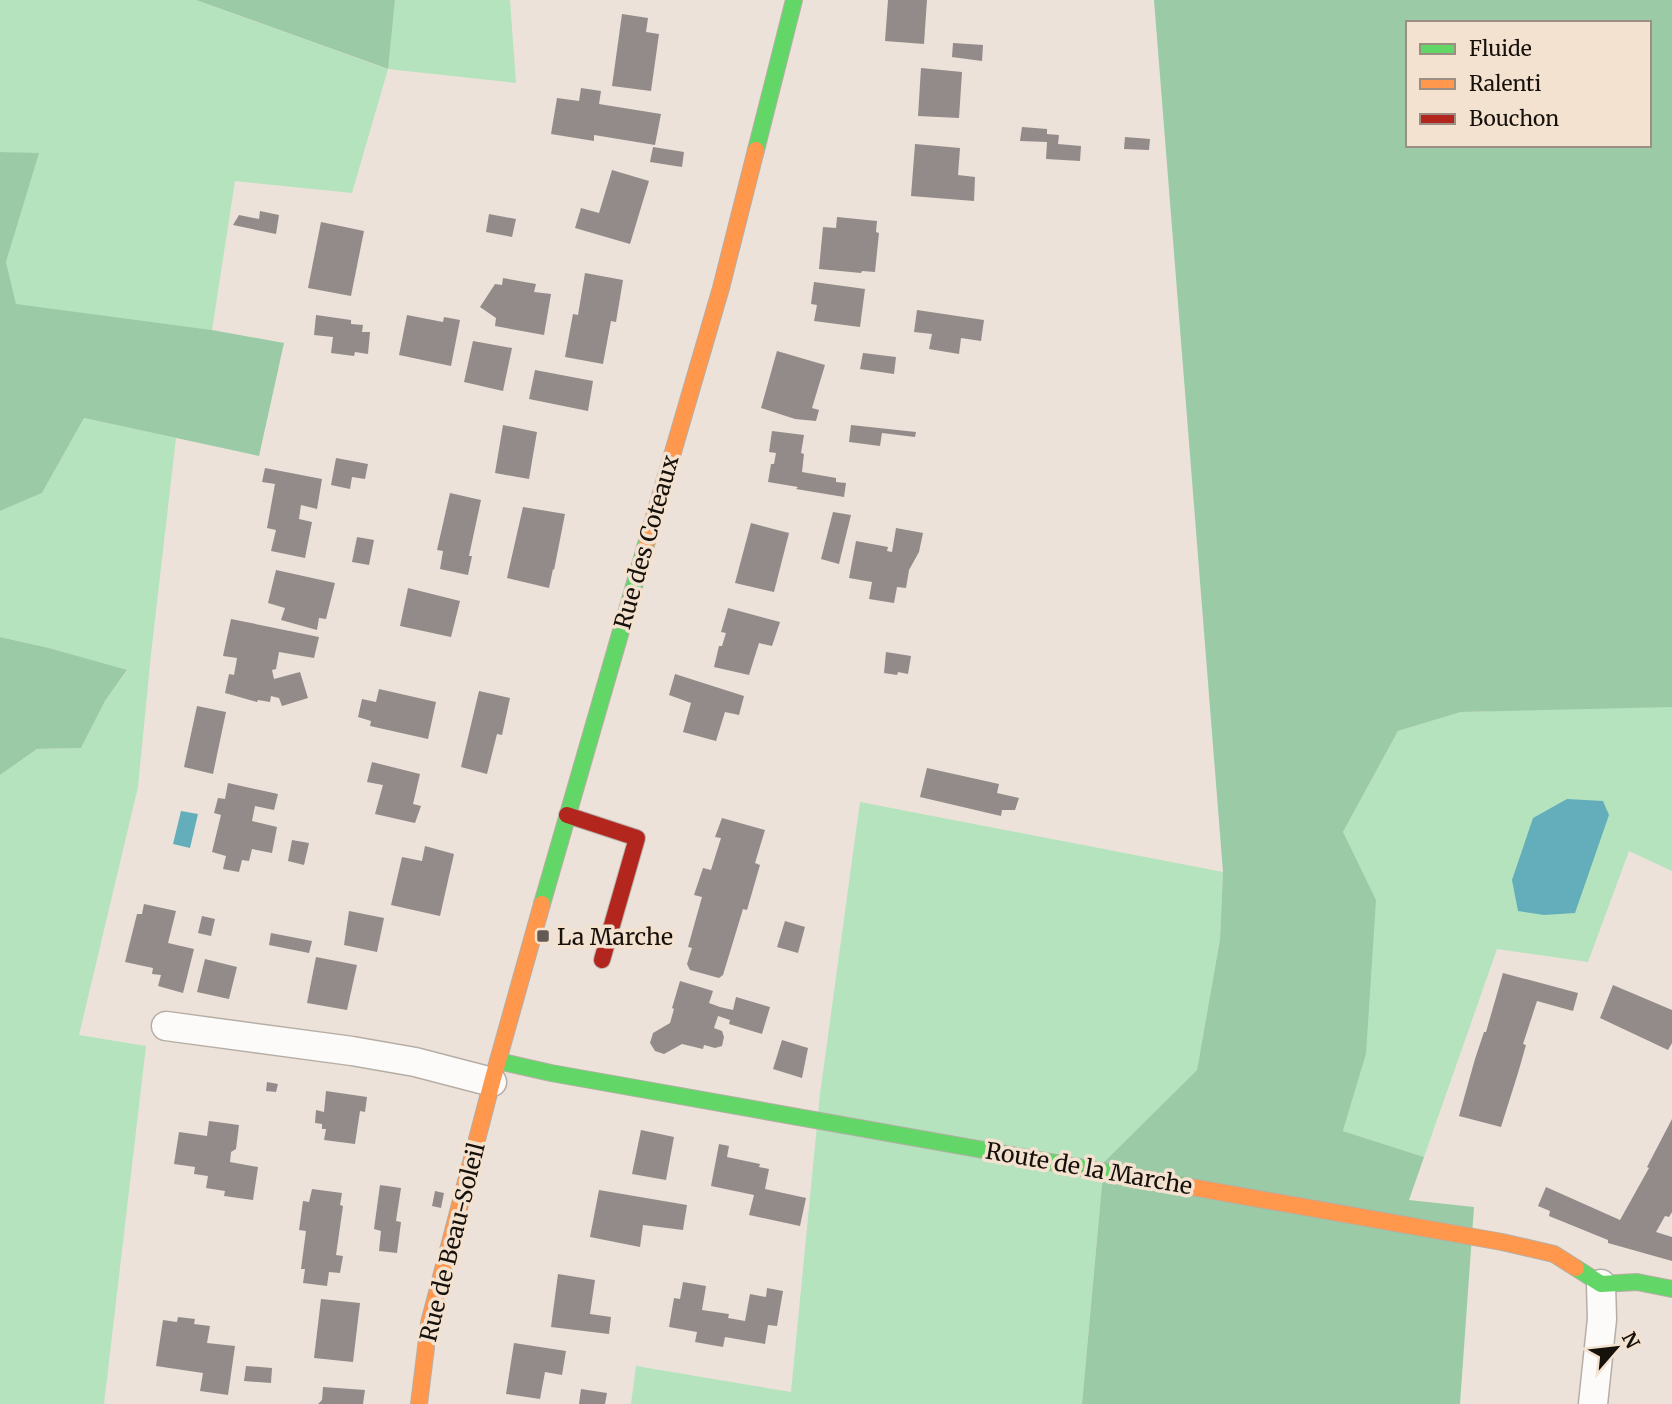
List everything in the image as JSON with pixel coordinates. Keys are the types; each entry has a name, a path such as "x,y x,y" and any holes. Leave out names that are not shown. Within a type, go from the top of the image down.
{"street":[{"name":"Rue des Coteaux","path":"495,1072 721,288 794,0"},
{"path":"567,815 637,838 603,960"},
{"path":"166,1026 495,1072"},
{"name":"Route de la Marche","path":"495,1072 578,1077 1503,1242 1554,1254 1601,1284"},
{"name":"Rue de Beau-Soleil","path":"419,1404 429,1323 495,1072"},
{"path":"1593,1404 1602,1319 1601,1284 1637,1282 1672,1289"}],"green space":[{"path":"0,0 196,0 387,69 395,0 510,0 516,83 388,69 352,193 235,181 212,330 16,305 6,262 38,154 0,152"},
{"path":"196,0 395,0 388,69"},
{"path":"1154,0 1672,0 1672,707 1461,712 1398,731 1343,832 1376,900 1366,1054 1343,1131 1424,1157 1409,1200 1474,1207 1460,1404 1082,1404 1104,1162 1197,1070 1220,939 1223,872"},
{"path":"0,152 39,153 6,262 16,304 212,330 284,343 259,456 84,418 42,493 0,511"},
{"path":"84,418 176,438 138,787 79,1035 146,1046 104,1404 0,1404 0,775 37,749 81,748 105,701 127,671 0,637 0,511 42,493"},
{"path":"0,637 127,670 105,701 81,748 37,749 0,775"},
{"path":"1672,707 1672,871 1629,851 1588,962 1497,949 1424,1157 1343,1131 1366,1054 1343,832 1398,731 1461,712"},
{"path":"860,802 1223,872 1220,939 1197,1070 1104,1162 1082,1404 631,1404 636,1366 791,1392 820,1094"}],"water":[{"path":"1567,799 1603,801 1609,815 1575,913 1544,915 1518,911 1512,880 1533,818"},
{"path":"181,811 198,814 190,848 173,844"}],"building":[{"path":"888,0 927,0 924,44 885,41"},
{"path":"622,14 648,18 646,32 659,34 651,91 612,86"},
{"path":"953,43 983,45 982,61 952,57"},
{"path":"921,68 962,72 959,118 918,116"},
{"path":"581,88 601,91 599,104 661,114 655,145 594,135 594,141 551,134 557,98 579,101"},
{"path":"1022,127 1047,129 1047,134 1059,135 1058,144 1081,146 1080,161 1046,159 1047,142 1020,141"},
{"path":"1125,137 1150,139 1149,150 1124,149"},
{"path":"915,144 960,148 958,175 975,177 974,201 911,196"},
{"path":"653,147 684,152 682,167 650,162"},
{"path":"612,170 649,181 630,244 575,228 581,208 599,213"},
{"path":"260,211 279,215 276,234 233,225 239,215 259,219"},
{"path":"489,214 516,219 512,237 486,232"},
{"path":"837,217 877,221 876,232 879,233 875,272 819,269 823,227 836,228"},
{"path":"321,222 364,231 351,296 308,288"},
{"path":"585,273 623,280 616,322 611,321 603,364 565,357 573,314 578,315"},
{"path":"503,278 536,284 534,292 551,294 544,335 495,326 496,318 480,307 495,284 502,285"},
{"path":"814,282 865,289 860,327 814,321 817,305 811,304"},
{"path":"917,310 984,320 981,341 961,338 959,354 929,349 932,334 914,332"},
{"path":"316,315 351,320 351,324 363,325 362,332 370,332 368,354 355,352 354,356 331,353 333,337 314,335"},
{"path":"407,315 443,322 444,317 460,320 451,366 399,355"},
{"path":"473,341 512,348 503,391 464,382"},
{"path":"777,351 825,365 812,408 819,410 816,421 795,419 761,408"},
{"path":"863,353 896,357 894,374 860,369"},
{"path":"535,370 593,381 588,411 529,399"},
{"path":"503,425 537,432 529,479 495,473"},
{"path":"851,425 916,432 915,437 882,433 880,446 849,442"},
{"path":"772,431 804,435 802,472 836,478 836,482 846,483 844,497 768,482 776,453 769,452"},
{"path":"336,458 368,464 365,479 352,477 350,489 331,485"},
{"path":"265,468 322,479 317,509 301,505 299,519 312,522 305,558 271,551 276,530 267,528 275,484 262,482"},
{"path":"450,493 481,500 469,556 472,556 468,575 440,569 443,551 437,550"},
{"path":"523,507 565,514 549,588 507,578"},
{"path":"833,512 851,515 839,564 821,559"},
{"path":"751,523 789,533 774,592 735,583"},
{"path":"896,528 923,533 919,552 909,570 906,588 897,587 894,603 869,599 872,582 849,578 856,541 888,547 887,551 892,552"},
{"path":"357,537 374,540 369,565 352,562"},
{"path":"276,570 335,583 326,619 319,618 317,630 281,620 285,608 268,603"},
{"path":"408,588 460,601 451,637 400,626"},
{"path":"728,608 780,622 772,646 759,643 749,675 714,667 719,646 722,646 726,633 721,632"},
{"path":"231,619 319,637 314,658 279,652 276,669 272,670 274,679 300,672 308,698 282,706 279,698 271,696 270,702 257,702 225,693 229,674 234,675 237,658 223,656"},
{"path":"886,652 911,656 908,674 884,673"},
{"path":"675,674 744,696 739,715 725,712 716,741 683,732 691,703 669,695"},
{"path":"379,689 436,702 428,739 370,726 371,721 358,717 362,699 376,702"},
{"path":"479,691 510,698 502,735 497,734 487,774 461,767"},
{"path":"197,706 226,712 213,774 184,767"},
{"path":"372,762 420,774 413,804 421,806 415,823 375,814 383,785 367,782"},
{"path":"927,768 999,784 997,793 1019,798 1015,810 1002,810 1001,816 920,797"},
{"path":"228,783 278,794 274,810 255,806 252,821 277,827 272,853 252,849 249,861 242,860 239,872 223,869 226,856 212,852 221,815 214,813 218,798 225,799"},
{"path":"722,818 765,830 755,863 760,865 747,910 743,909 723,975 719,978 690,970 687,964 692,948 688,947 702,897 694,895 703,868 711,870 721,838 715,837"},
{"path":"292,840 309,843 304,865 288,861"},
{"path":"425,846 454,854 440,916 391,905 402,857 422,861"},
{"path":"144,904 176,911 168,943 194,949 183,993 158,986 161,975 152,974 153,968 125,962 137,914 142,914"},
{"path":"349,911 384,918 377,952 344,945"},
{"path":"202,916 215,919 211,936 198,933"},
{"path":"785,921 805,927 798,953 777,947"},
{"path":"271,933 312,941 309,953 269,945"},
{"path":"316,957 357,965 347,1010 307,1003"},
{"path":"205,959 237,967 229,999 197,992"},
{"path":"1503,973 1578,993 1573,1011 1537,1001 1501,1127 1459,1116"},
{"path":"680,981 713,991 709,1003 720,1007 733,1010 736,997 770,1007 762,1034 729,1024 730,1020 718,1016 714,1028 722,1031 722,1046 715,1048 704,1045 703,1049 682,1044 664,1054 655,1051 650,1043 653,1033 670,1023"},
{"path":"1613,985 1672,1010 1672,1043 1668,1050 1600,1018"},
{"path":"782,1040 808,1048 802,1078 773,1069"},
{"path":"267,1082 278,1084 276,1092 266,1091"},
{"path":"326,1091 367,1097 365,1112 360,1111 355,1144 324,1140 326,1129 322,1129 322,1124 315,1123 316,1110 324,1112"},
{"path":"1672,1119 1672,1212 1669,1217 1665,1216 1656,1232 1672,1237 1672,1261 1608,1243 1608,1240 1549,1216 1550,1211 1538,1206 1546,1187 1620,1220"},
{"path":"209,1121 239,1125 236,1149 231,1152 230,1162 258,1167 253,1200 224,1196 225,1191 206,1188 208,1176 194,1174 195,1167 174,1164 179,1132 207,1136"},
{"path":"641,1130 674,1137 666,1180 632,1174"},
{"path":"719,1144 729,1146 727,1157 760,1164 759,1167 769,1169 765,1189 806,1198 800,1226 749,1215 754,1195 711,1186"},
{"path":"380,1185 401,1188 396,1221 401,1222 397,1253 379,1251 381,1231 374,1229"},
{"path":"312,1189 342,1193 340,1205 343,1206 336,1255 343,1256 340,1273 329,1272 327,1286 303,1283 305,1269 301,1269 306,1231 299,1230 303,1201 309,1202"},
{"path":"599,1190 687,1205 683,1230 643,1225 640,1247 590,1237"},
{"path":"435,1191 444,1193 441,1208 432,1206"},
{"path":"558,1274 595,1280 590,1314 611,1317 609,1334 551,1327"},
{"path":"683,1282 706,1286 702,1310 729,1314 728,1318 745,1321 750,1294 766,1297 767,1288 783,1291 777,1326 768,1325 765,1344 725,1337 723,1347 695,1342 697,1332 669,1327 674,1298 680,1299"},
{"path":"321,1299 360,1303 353,1362 314,1358"},
{"path":"178,1317 195,1319 194,1324 210,1326 207,1343 235,1346 228,1395 200,1391 203,1373 156,1366 163,1320 177,1322"},
{"path":"514,1343 566,1351 562,1375 545,1372 540,1399 506,1394"},
{"path":"246,1366 272,1368 271,1383 244,1381"},
{"path":"323,1387 365,1390 363,1404 318,1404 322,1400"},
{"path":"581,1389 607,1393 605,1404 579,1404"}],"traffic: fast":[{"path":"756,150 794,0"},
{"path":"542,904 647,541"},
{"path":"498,1061 551,1073 1191,1187"},
{"path":"1576,1268 1601,1284 1637,1282 1672,1289"}],"traffic: slow":[{"path":"647,541 721,288 756,150"},
{"path":"419,1404 429,1323 542,904"},
{"path":"1191,1187 1502,1242 1554,1254 1576,1268"}],"traffic: jam":[{"path":"567,815 637,838 602,960"}],"place":[{"name":"La Marche","path":"543,936"}]}
